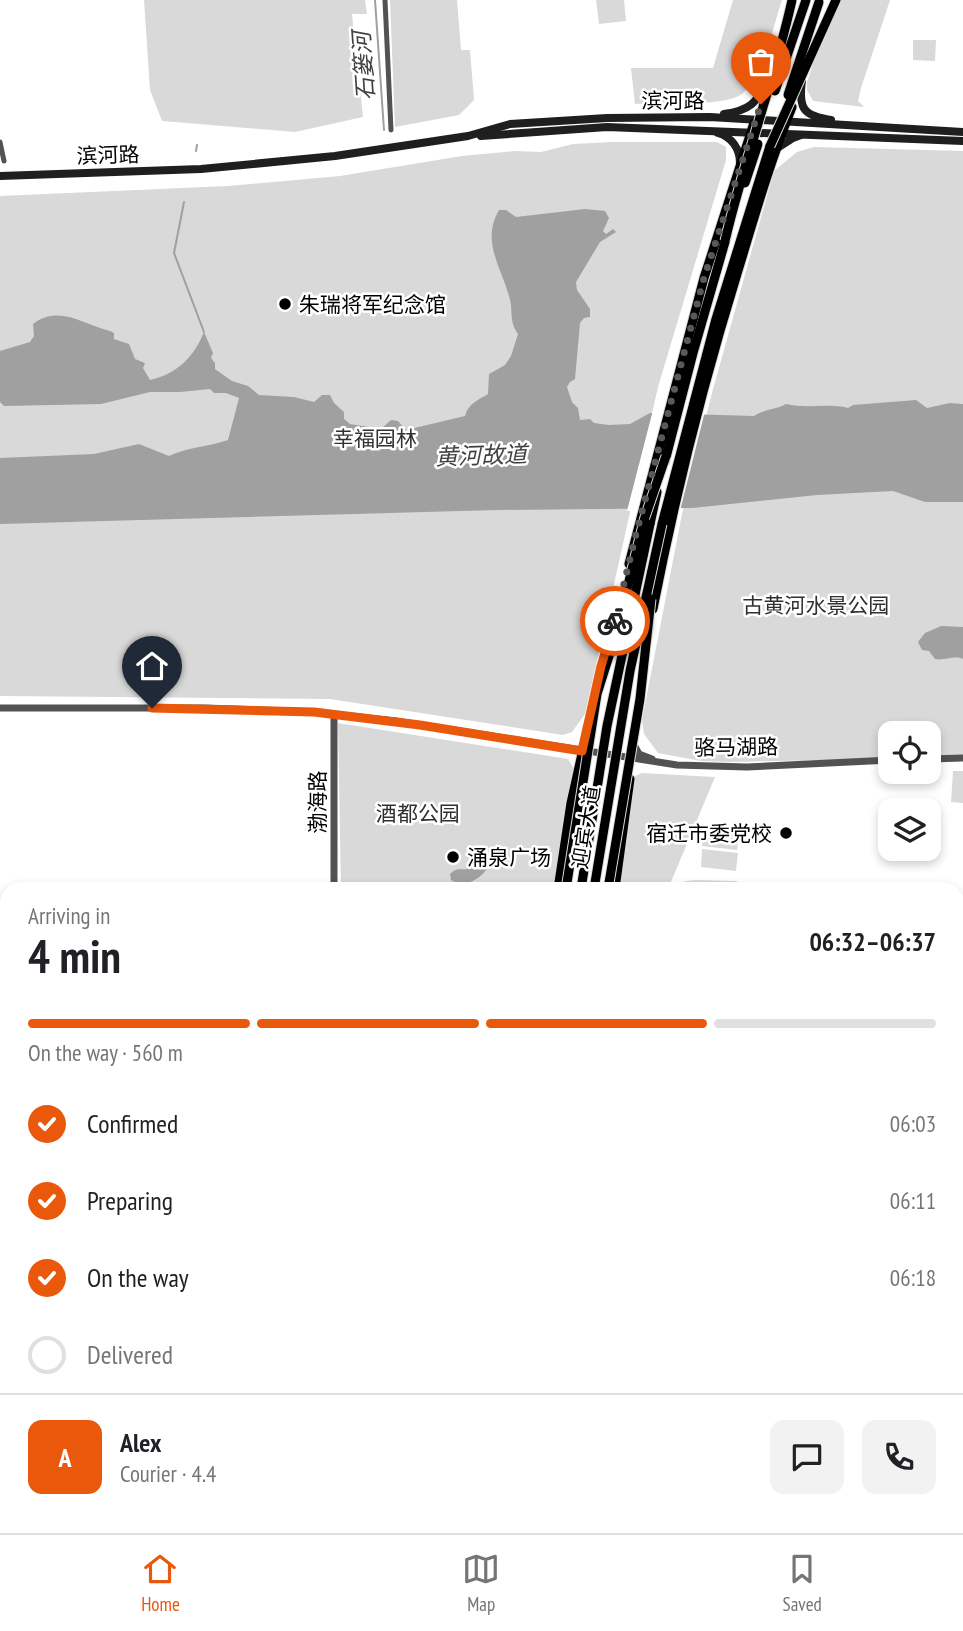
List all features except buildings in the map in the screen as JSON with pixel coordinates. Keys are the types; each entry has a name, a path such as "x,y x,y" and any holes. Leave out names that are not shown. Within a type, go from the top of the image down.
{"main road":[{"path":"559,882 571,803 601,666 616,620 704,278 769,81 790,0"},
{"path":"725,241 743,171 772,84 790,0"},
{"name":"迎宾大道","path":"582,882 607,726 666,456 725,241 806,0"},
{"name":"迎宾大道","path":"595,882 630,671 716,319 820,0"},
{"path":"773,148 838,0"},
{"path":"609,882 640,699 646,634 666,525 773,148 838,0"},
{"path":"710,117 747,109 769,81"},
{"path":"802,81 800,101 813,117 932,131"},
{"name":"滨河路","path":"468,136 510,124 607,118 710,117 963,132"},
{"path":"604,127 656,132 719,133 736,146 740,156 739,166"},
{"name":"滨河路","path":"0,176 201,169 335,156 468,136 604,127 963,141"},
{"path":"773,148 807,133"},
{"path":"567,882 597,694 615,637 645,517 666,456"},
{"path":"616,882 629,787 631,736 666,525"}],"street":[{"path":"385,0 390,130"},
{"path":"0,142 4,161"},
{"name":"骆马湖路","path":"0,708 205,708 334,714 677,765 747,767 878,761"},
{"name":"渤海路","path":"334,714 334,882"},
{"path":"631,736 639,754 649,759 680,764 747,767"},
{"path":"941,759 963,758"}],"green space":[{"path":"144,0 365,0 367,14 352,14 363,117 295,132 162,121 150,90"},
{"path":"390,0 457,0 461,50 470,50 474,100 459,115 395,127"},
{"path":"596,0 624,0 626,21 599,24"},
{"path":"733,0 782,0 762,63 742,94 707,103 635,104 631,68 713,68"},
{"path":"835,0 890,0 861,88 858,101 864,107 813,101 807,90 807,82"},
{"path":"913,40 936,40 935,61 913,60"},
{"name":"幸福园林","path":"717,142 726,147 726,160 658,387 585,714 572,732 563,735 330,699 0,696 0,196 228,186 340,176 462,156 515,151 541,152 573,144"},
{"name":"古黄河水景公园","path":"814,147 963,151 963,758 941,759 941,721 878,721 878,759 701,761 658,753 644,734 642,720 682,514 713,389 774,171 797,152"},
{"name":"酒都公园","path":"338,723 568,759 583,785 569,882 341,882"},
{"path":"953,771 963,771 963,803 951,802"},
{"path":"642,773 715,777 671,882 610,882 631,778"},
{"path":"704,829 739,833 737,850 702,846"},
{"path":"702,849 738,853 736,871 701,867"},
{"path":"696,880 737,881 684,882"}],"water":[{"name":"黄河故道","path":"585,209 605,211 609,218 603,231 606,234 613,229 616,232 600,242 576,282 577,290 590,309 590,317 584,318 580,323 575,379 567,387 572,402 578,408 580,420 590,419 594,423 609,425 630,424 650,413 754,416 786,404 848,408 853,405 916,400 927,408 950,403 963,404 963,502 925,502 893,491 817,495 692,508 497,510 0,524 0,458 94,454 139,444 169,456 228,440 239,398 226,393 214,393 210,389 150,392 101,404 4,406 0,402 0,351 30,342 34,336 33,324 43,318 72,318 114,333 114,339 129,344 135,359 145,363 143,368 150,380 176,369 190,357 204,332 213,353 211,358 215,369 232,381 248,386 259,395 294,397 314,402 322,395 330,395 344,412 344,419 350,424 381,429 391,420 398,421 406,430 465,416 471,405 488,394 489,374 505,365 511,356 518,334 492,243 494,221 499,210 506,210 516,217"},
{"path":"941,626 963,627 963,659 935,659 929,651 922,650 918,642 925,633"},
{"path":"480,863 486,864 486,870 468,882 451,880 450,874 454,870 474,867"}],"pier":[{"path":"653,410 705,411 680,511 627,511"}],"waterway":[{"name":"石篓河","path":"375,0 384,130"},
{"path":"196,151 197,145"},
{"path":"184,202 174,253 204,332"}],"way so far":[{"path":"615,621 704,278 761,104"}],"place":[{"name":"朱瑞将军纪念馆","path":"285,304"},
{"name":"宿迁市委党校","path":"786,833"},
{"name":"涌泉广场","path":"453,857"}],"route":[{"path":"152,708 314,712 396,721 582,751 601,666 615,621"}]}
